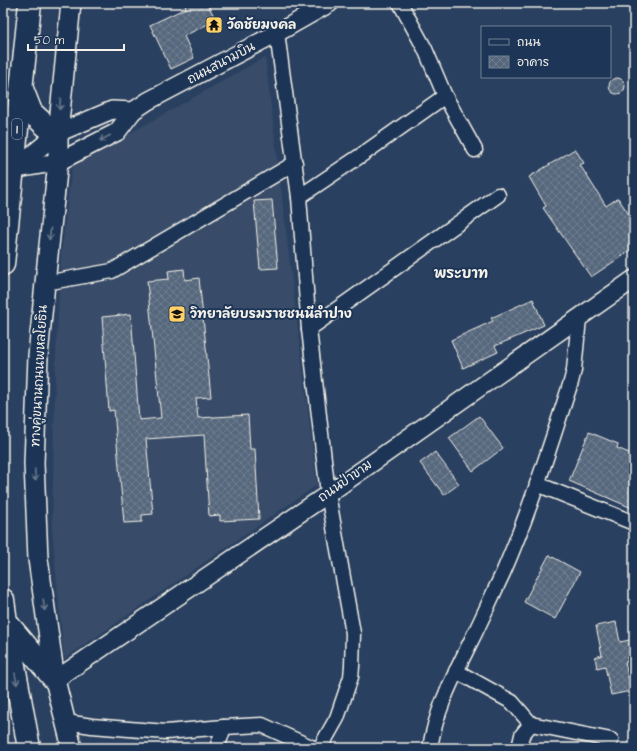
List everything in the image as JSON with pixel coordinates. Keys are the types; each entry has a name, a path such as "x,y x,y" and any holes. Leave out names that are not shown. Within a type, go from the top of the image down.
{"highway":[{"name":"1","path":"3,264 8,173 22,88 30,3"},
{"path":"22,88 31,112 46,126 58,133"},
{"path":"3,600 29,748"},
{"path":"6,622 55,680"}],"main road":[{"name":"ทางคู่ขนานถนนพหลโยธิน","path":"71,3 58,133 58,162 38,356 34,462 38,559 55,680 72,748"}],"street":[{"name":"ถนนสนามบิน","path":"8,173 58,162 117,132 133,112 148,101 278,34 330,3"},
{"path":"400,3 425,49 445,96 475,150"},
{"path":"278,34 299,197 309,329 328,494 353,633 351,677 337,718 320,748"},
{"path":"299,197 445,96"},
{"path":"8,173 58,133 112,110 133,112"},
{"path":"45,283 112,271 295,163"},
{"path":"309,329 498,195"},
{"name":"ถนนป่าขาม","path":"55,680 328,494 579,318 632,284"},
{"path":"430,748 445,693 482,618 517,540 537,484 571,382 574,370 579,318"},
{"path":"537,484 634,523"},
{"path":"456,671 512,702 531,724 611,740"},
{"path":"66,722 92,726 166,732 224,726 262,725 313,748"},
{"path":"519,748 522,735 531,724"},
{"path":"217,748 224,726"}],"shaded area":[{"name":"วิทยาลัยบรมราชชนนีลำปาง","path":"265,57 317,485 64,659 52,531 55,372 61,255 72,166"}],"building":[{"path":"184,3 207,3 216,20 184,36 194,58 171,69 150,25 186,8"},
{"path":"614,78 620,78 625,83 623,92 620,94 614,94 609,89 609,83"},
{"path":"575,149 584,163 580,165 606,206 618,198 634,222 634,248 591,277 543,208 546,206 529,177"},
{"path":"272,200 278,268 260,269 254,201"},
{"path":"184,269 185,280 199,278 211,397 196,398 198,418 248,415 250,449 255,449 259,519 220,521 220,515 209,516 204,435 146,439 153,514 142,515 142,522 124,523 114,410 109,411 102,317 131,314 139,420 161,418 147,281 169,279 168,271"},
{"path":"533,299 544,325 495,346 498,352 463,368 451,340 493,321 491,318"},
{"path":"479,416 503,448 473,471 449,438"},
{"path":"589,432 618,444 617,448 634,455 634,509 569,481"},
{"path":"435,452 459,484 444,495 420,463"},
{"path":"549,555 580,572 555,619 524,602"},
{"path":"616,622 620,642 634,639 634,655 627,657 628,662 625,662 631,691 611,695 605,666 597,668 595,657 602,655 596,626"}],"place":[{"name":"วัดชัยมงคล","path":"214,25"},
{"name":"วิทยาลัยบรมราชชนนีลำปาง","path":"177,314"}],"district":[{"name":"พระบาท","path":"461,274"}]}
